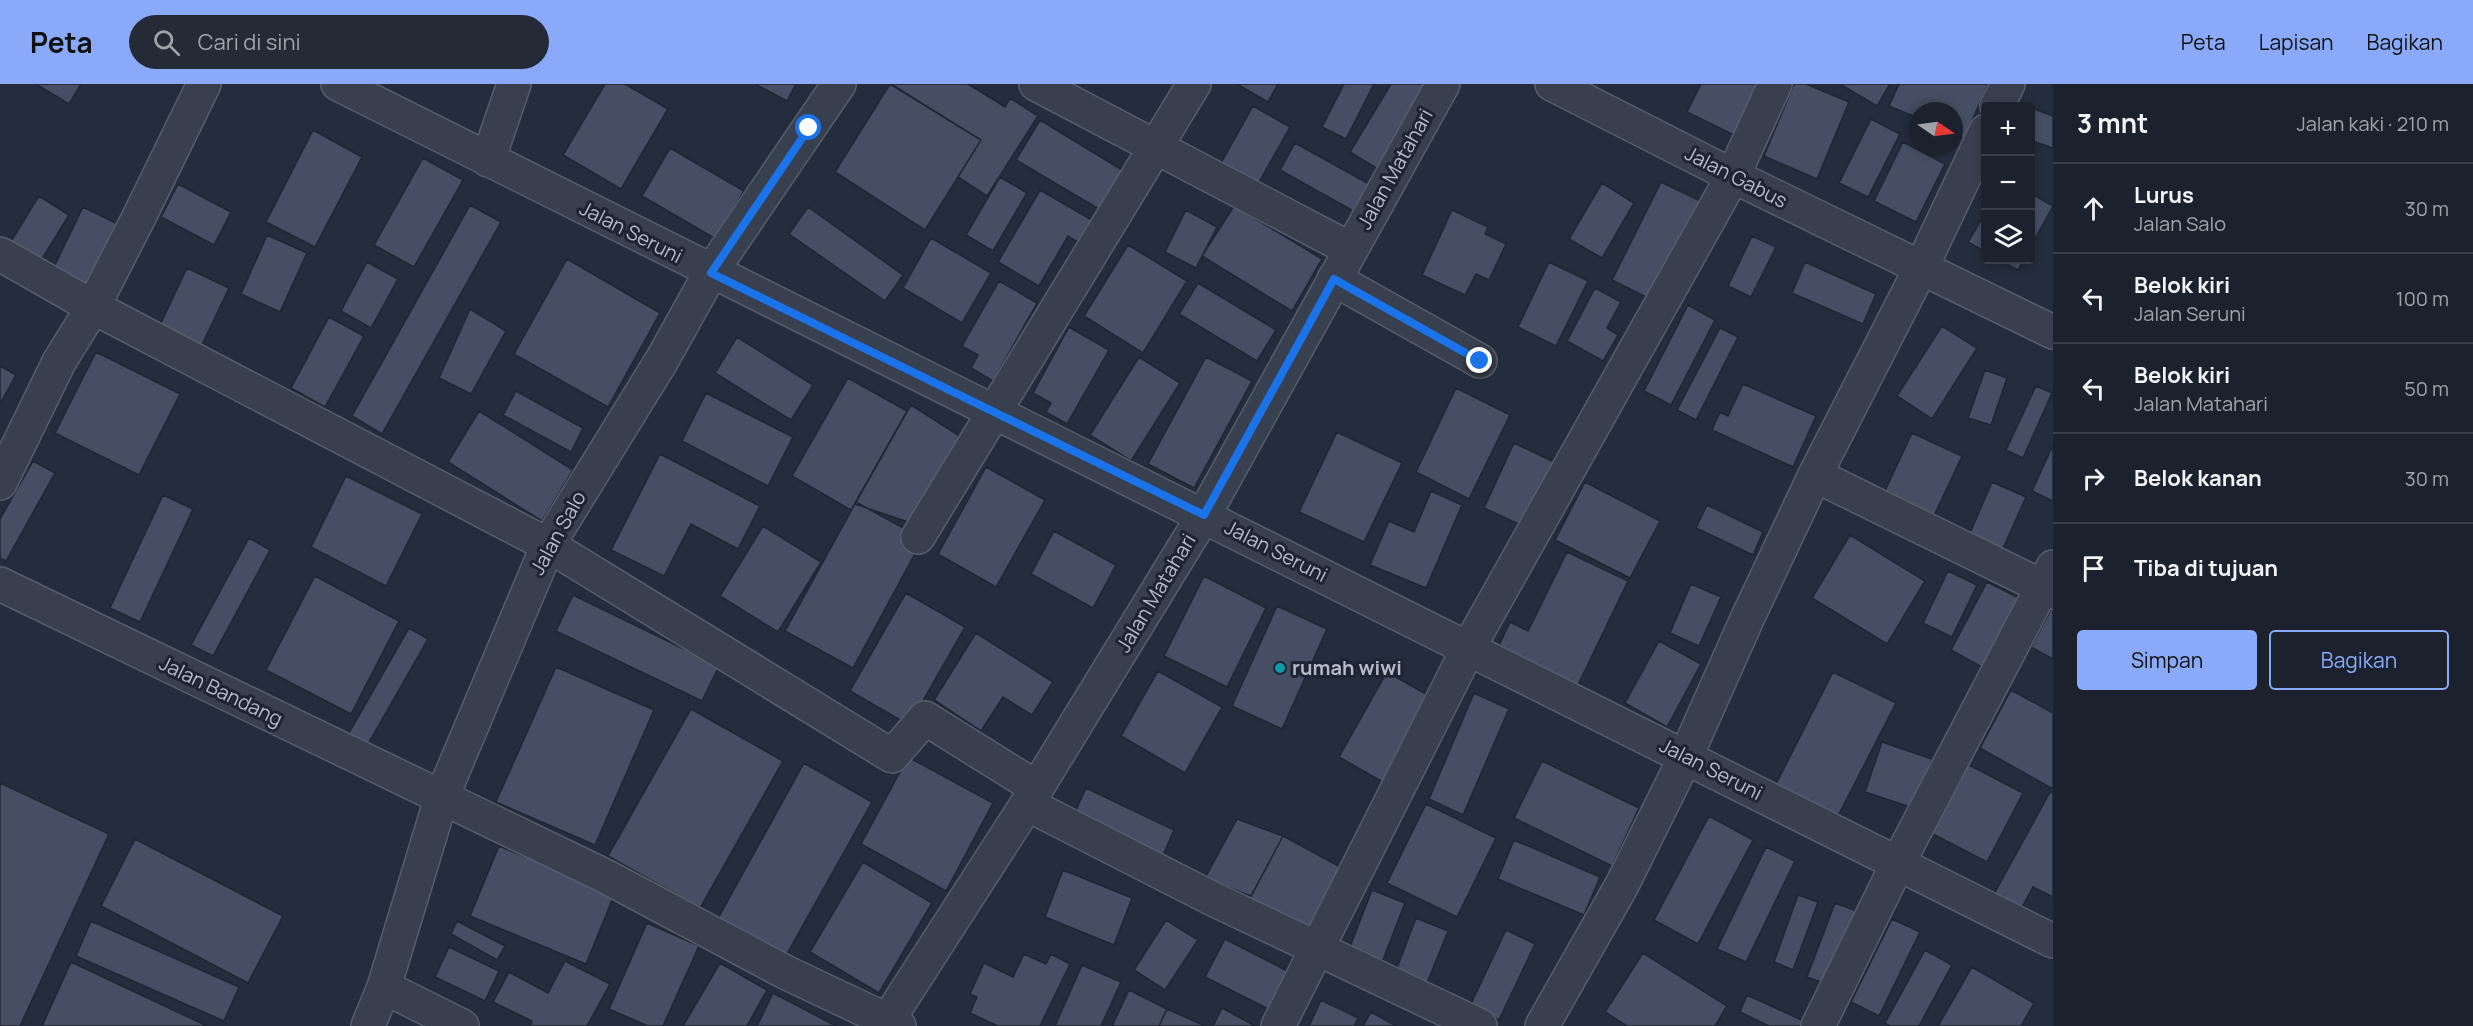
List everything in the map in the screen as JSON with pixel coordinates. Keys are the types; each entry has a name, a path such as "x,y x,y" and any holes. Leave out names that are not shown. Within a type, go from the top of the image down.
{"street":[{"path":"0,483 59,362 93,307 204,84"},
{"name":"Jalan Seruni","path":"338,84 711,273 1204,515 1686,756 1897,865 2053,941"},
{"path":"488,160 514,84"},
{"name":"Jalan Salo","path":"368,1026 384,987 441,799 548,545 662,360 711,273 839,84"},
{"path":"1036,84 1350,249"},
{"path":"918,537 1194,84"},
{"name":"Jalan Matahari","path":"890,1024 1204,515 1443,84"},
{"name":"Jalan Gabus","path":"1552,84 1732,176 2053,332"},
{"path":"1278,1026 1468,647 1732,176 1775,84"},
{"path":"1999,102 2008,84"},
{"path":"1542,1026 1622,885 1686,756 1747,618 1815,475 1921,267 1981,141"},
{"path":"0,254 93,307 548,545 892,756 924,718 1032,796 1318,949 1480,1026"},
{"path":"1334,279 1480,361"},
{"path":"1815,475 2050,582 1897,865 1818,1026"},
{"name":"Jalan Bandang","path":"0,584 441,799 605,876 785,972 890,1024"},
{"path":"384,987 462,1026"}],"building":[{"path":"36,84 81,84 69,104"},
{"path":"605,84 625,84 668,109 621,189 563,155"},
{"path":"755,84 796,84 787,101"},
{"path":"890,84 981,140 925,230 835,172"},
{"path":"891,84 968,84 1005,107 1010,98 1038,116 987,196 958,177 981,140"},
{"path":"1237,84 1278,84 1268,102"},
{"path":"1344,84 1374,84 1346,139 1322,127"},
{"path":"1391,84 1428,84 1378,169 1350,152"},
{"path":"1701,84 1769,84 1742,139 1687,112"},
{"path":"1794,84 1806,84 1849,102 1817,179 1764,156"},
{"path":"1840,84 1890,84 1877,106"},
{"path":"1899,84 1988,84 1964,139 1963,102 1909,102 1909,114 1889,106"},
{"path":"1253,106 1290,127 1253,193 1216,172"},
{"path":"2035,109 2053,116 2053,148 2035,142"},
{"path":"1871,119 1900,134 1868,197 1839,183"},
{"path":"1040,120 1132,176 1109,215 1016,160"},
{"path":"313,130 362,157 315,247 266,222"},
{"path":"1903,142 1909,145 1909,156 1930,156 1945,164 1916,222 1874,201"},
{"path":"1295,143 1371,185 1355,212 1280,170"},
{"path":"670,148 744,191 716,239 642,196"},
{"path":"423,158 463,180 414,267 374,245"},
{"path":"1000,177 1027,193 993,251 966,235"},
{"path":"1661,182 1700,201 1650,299 1612,280"},
{"path":"1602,183 1634,203 1602,258 1569,239"},
{"path":"178,184 231,212 214,245 161,217"},
{"path":"1040,190 1097,223 1084,246 1068,236 1039,286 998,262"},
{"path":"39,196 69,215 40,262 10,243"},
{"path":"2035,196 2053,206 2035,239"},
{"path":"470,205 501,222 382,434 352,416"},
{"path":"1234,206 1322,259 1292,311 1202,256"},
{"path":"83,207 124,227 92,291 52,271"},
{"path":"808,207 903,275 885,301 789,234"},
{"path":"1186,210 1217,227 1196,268 1165,252"},
{"path":"1452,210 1488,227 1485,234 1506,244 1489,280 1476,274 1465,295 1422,275"},
{"path":"1981,220 1981,249 1968,242"},
{"path":"267,235 307,253 280,312 241,294"},
{"path":"1752,236 1776,247 1751,297 1728,286"},
{"path":"931,238 991,273 962,323 903,288"},
{"path":"1128,245 1187,281 1143,353 1084,316"},
{"path":"567,259 660,313 608,407 514,354"},
{"path":"367,262 398,279 371,328 341,311"},
{"path":"1549,262 1588,281 1556,346 1518,327"},
{"path":"1805,262 1876,294 1863,324 1792,293"},
{"path":"2007,264 2022,264 2018,270"},
{"path":"187,268 229,288 200,349 158,329"},
{"path":"999,281 1037,303 993,381 971,368 978,355 962,346"},
{"path":"1198,283 1276,330 1257,361 1179,314"},
{"path":"1595,288 1621,302 1607,328 1618,335 1603,361 1567,341"},
{"path":"1688,305 1715,320 1671,405 1644,391"},
{"path":"470,309 506,331 471,394 439,378"},
{"path":"329,317 364,336 325,407 291,388"},
{"path":"1942,326 1977,348 1932,419 1897,396"},
{"path":"1069,327 1109,350 1067,424 1046,412 1051,403 1033,393"},
{"path":"1720,328 1738,337 1696,420 1677,410"},
{"path":"737,337 813,385 791,420 715,373"},
{"path":"96,352 180,394 139,475 55,433"},
{"path":"1139,357 1180,383 1131,461 1090,435"},
{"path":"1206,357 1252,381 1194,488 1148,464"},
{"path":"0,366 16,375 0,404"},
{"path":"1985,370 2007,378 1991,425 1968,418"},
{"path":"848,378 907,411 851,510 792,476"},
{"path":"1743,384 1816,416 1793,467 1712,430 1720,412 1728,416"},
{"path":"2036,386 2052,393 2023,458 2006,450"},
{"path":"1456,388 1510,415 1469,499 1416,472"},
{"path":"516,391 583,428 571,452 503,415"},
{"path":"706,393 793,437 768,486 682,441"},
{"path":"911,405 966,440 914,524 855,504"},
{"path":"479,411 573,470 542,521 448,462"},
{"path":"1337,432 1402,463 1364,542 1299,512"},
{"path":"1912,433 1962,456 1933,518 1883,495"},
{"path":"1514,443 1556,463 1525,527 1484,508"},
{"path":"2053,445 2053,501 2032,491"},
{"path":"660,454 760,506 738,549 691,524 664,576 611,550"},
{"path":"33,461 55,473 6,561 0,558 0,519"},
{"path":"986,467 1045,500 996,587 938,554"},
{"path":"346,476 422,514 386,586 311,547"},
{"path":"1585,482 1660,521 1630,578 1555,540"},
{"path":"1992,482 2026,497 2000,555 1967,540"},
{"path":"1431,491 1462,505 1426,588 1370,565 1389,521 1414,532"},
{"path":"163,495 193,509 140,622 110,608"},
{"path":"856,502 923,539 853,668 785,631"},
{"path":"1707,505 1763,532 1753,555 1696,528"},
{"path":"763,526 821,562 778,632 720,596"},
{"path":"1054,531 1116,565 1093,608 1031,574"},
{"path":"1850,535 1925,581 1887,644 1812,598"},
{"path":"249,538 270,550 213,656 191,645"},
{"path":"1567,552 1628,581 1575,691 1496,652 1510,622 1528,631"},
{"path":"1948,571 1977,585 1952,637 1923,623"},
{"path":"315,576 399,621 351,714 266,670"},
{"path":"1204,576 1266,608 1227,687 1164,656"},
{"path":"1987,582 2025,601 1989,671 1951,650"},
{"path":"1691,584 1721,597 1699,646 1670,633"},
{"path":"906,593 965,627 909,725 850,691"},
{"path":"573,595 719,666 702,701 556,631"},
{"name":"rumah wiwi","path":"1277,606 1327,629 1282,729 1232,706"},
{"path":"2053,606 2053,659 2031,647"},
{"path":"409,628 428,639 364,751 345,740"},
{"path":"976,633 1053,682 1032,715 1003,697 981,731 934,700"},
{"path":"1659,641 1701,664 1667,727 1625,703"},
{"path":"556,667 654,710 595,845 496,802"},
{"path":"1158,671 1222,707 1185,773 1121,736"},
{"path":"1387,672 1431,697 1383,782 1339,757"},
{"path":"1833,672 1896,703 1838,816 1776,784"},
{"path":"2011,690 2053,713 2053,789 1980,748"},
{"path":"1474,693 1509,709 1463,815 1429,799"},
{"path":"691,709 783,761 700,908 608,856"},
{"path":"1882,742 1932,759 1916,809 1865,792"},
{"path":"908,757 993,803 946,891 861,844"},
{"path":"1542,761 1639,808 1612,866 1514,818"},
{"path":"804,763 872,802 784,959 716,922"},
{"path":"1967,764 2023,793 1987,862 1931,833"},
{"path":"0,783 109,834 20,1026 0,1026"},
{"path":"1086,788 1174,830 1161,860 1072,819"},
{"path":"2050,792 2053,793 2053,897 2033,887 2020,911 1993,896"},
{"path":"1426,804 1496,838 1457,917 1387,883"},
{"path":"1709,816 1753,840 1698,944 1654,920"},
{"path":"1237,819 1283,836 1251,896 1205,878"},
{"path":"1283,836 1346,870 1311,938 1247,904"},
{"path":"135,839 283,916 248,983 101,906"},
{"path":"1514,840 1600,877 1584,915 1498,879"},
{"path":"499,846 615,893 586,964 470,916"},
{"path":"1766,847 1795,861 1746,962 1717,949"},
{"path":"863,862 932,903 879,993 810,952"},
{"path":"1063,870 1132,898 1114,945 1045,917"},
{"path":"1372,890 1405,903 1381,965 1348,952"},
{"path":"1798,895 1818,902 1793,970 1774,962"},
{"path":"1835,903 1862,913 1835,987 1807,977"},
{"path":"1416,918 1448,931 1425,988 1394,976"},
{"path":"1892,919 1920,932 1879,1016 1851,1002"},
{"path":"1166,920 1198,940 1165,990 1134,970"},
{"path":"91,921 239,987 224,1021 76,956"},
{"path":"457,921 505,946 497,960 451,934"},
{"path":"647,923 699,946 663,1026 648,1026 609,1009"},
{"path":"1506,930 1535,944 1499,1020 1470,1006"},
{"path":"1225,939 1299,977 1280,1015 1205,977"},
{"path":"449,947 499,971 485,1001 435,977"},
{"path":"1925,950 1952,965 1919,1026 1890,1026 1885,1023"},
{"path":"1643,953 1727,1006 1715,1026 1627,1026 1605,1012"},
{"path":"1024,954 1046,964 1051,954 1070,964 1040,1026 998,1026 970,1013 977,997 970,994 984,963 1013,977"},
{"path":"565,961 610,984 587,1026 530,1026 532,1021 493,1002 509,972 548,993"},
{"path":"71,962 207,1026 42,1026"},
{"path":"720,963 767,990 747,1026 683,1026"},
{"path":"1082,965 1121,982 1101,1026 1055,1026"},
{"path":"1972,967 2034,1003 2021,1026 1938,1026"},
{"path":"1129,990 1167,1009 1159,1026 1112,1026"},
{"path":"773,993 836,1026 757,1026"},
{"path":"1747,995 1810,1024 1809,1026 1769,1026 1740,1012"},
{"path":"1321,1000 1358,1018 1354,1026 1309,1026"},
{"path":"1222,1008 1255,1026 1213,1026"},
{"path":"1167,1009 1203,1025 1203,1026 1159,1026"},
{"path":"1371,1012 1396,1026 1363,1026"}],"place":[{"name":"rumah wiwi","path":"1280,668"}],"route":[{"path":"809,128 711,273 1204,515 1334,279 1480,361"}]}
